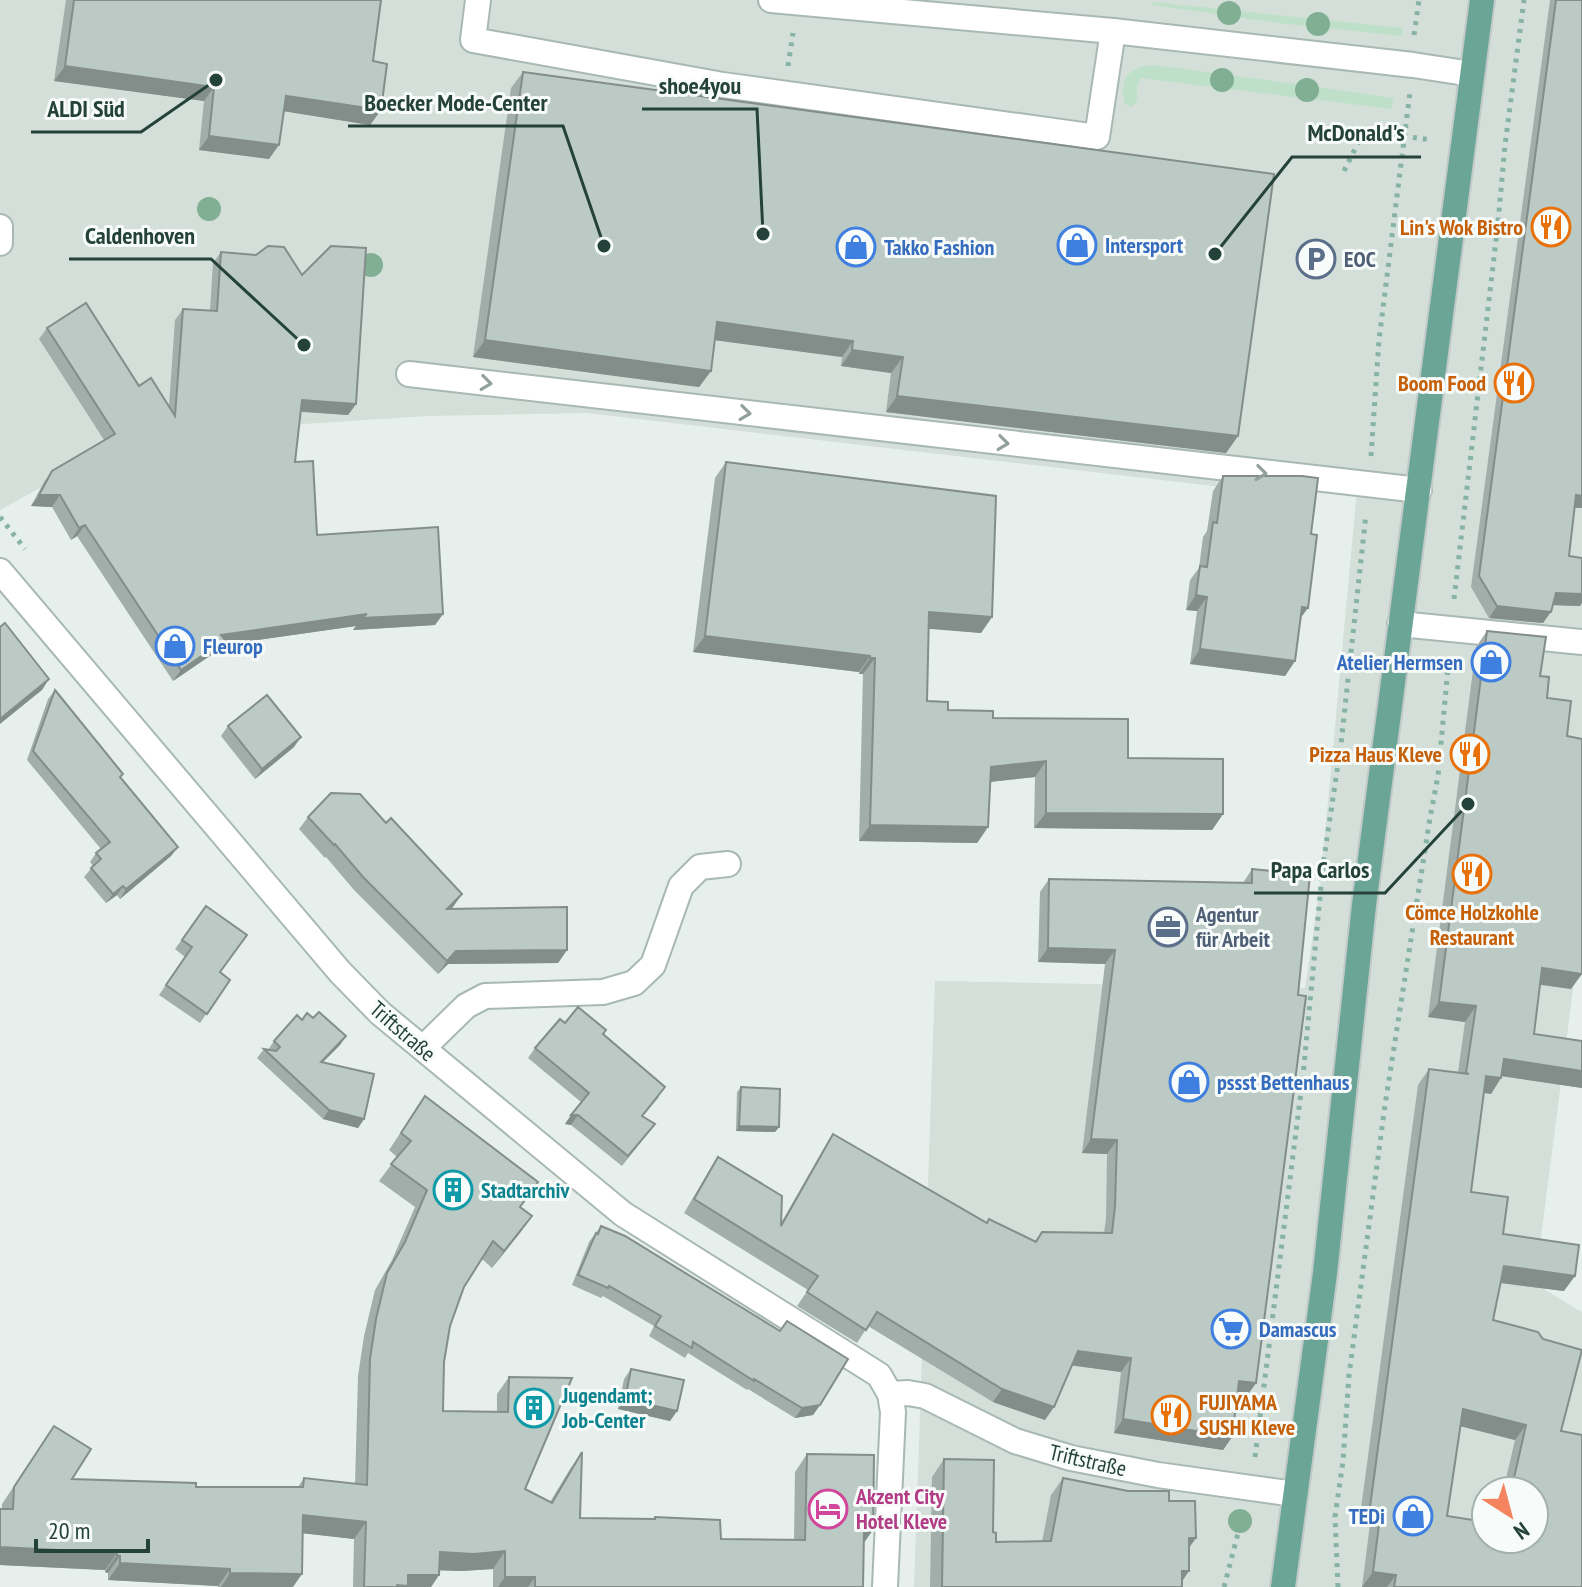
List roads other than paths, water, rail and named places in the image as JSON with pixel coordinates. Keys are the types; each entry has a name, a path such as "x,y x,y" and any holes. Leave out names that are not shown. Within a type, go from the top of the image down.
{"main road":[{"path":"1283,1587 1325,1273 1364,905 1482,0"}],"street":[{"path":"478,0 473,40 784,94 1097,137 1113,31"},
{"path":"771,0 1113,31 1472,74"},
{"path":"0,227 0,243"},
{"path":"409,374 1419,490"},
{"name":"Triftstraße","path":"0,571 340,972 380,1013 623,1214 879,1375 890,1394 925,1396 1015,1441 1071,1458 1158,1475 1295,1494"},
{"path":"1400,624 1582,642"},
{"path":"423,1048 466,1006 485,996 603,992 634,983 653,965 681,886 700,867 728,864"},
{"path":"885,1587 893,1412 890,1394"}],"place":[{"name":"ALDI Süd","path":"216,80"},
{"name":"Lin's Wok Bistro","path":"1551,227"},
{"name":"shoe4you","path":"763,234"},
{"name":"Intersport","path":"1077,245"},
{"name":"Boecker Mode-Center","path":"604,246"},
{"name":"Takko Fashion","path":"856,247"},
{"name":"McDonald's","path":"1215,254"},
{"name":"EOC","path":"1316,259"},
{"name":"Caldenhoven","path":"304,345"},
{"name":"Boom Food","path":"1514,383"},
{"name":"Fleurop","path":"175,646"},
{"name":"Atelier Hermsen","path":"1491,662"},
{"name":"Pizza Haus Kleve","path":"1470,754"},
{"name":"Papa Carlos","path":"1468,804"},
{"name":"Cömce Holzkohle Restaurant","path":"1472,874"},
{"name":"Agentur für Arbeit","path":"1168,927"},
{"name":"pssst Bettenhaus","path":"1189,1082"},
{"name":"Stadtarchiv","path":"453,1190"},
{"name":"Damascus","path":"1231,1329"},
{"name":"Jugendamt; Job-Center","path":"534,1408"},
{"name":"FUJIYAMA SUSHI Kleve","path":"1171,1415"},
{"name":"Akzent City Hotel Kleve","path":"828,1509"},
{"name":"TEDi","path":"1413,1516"}]}
